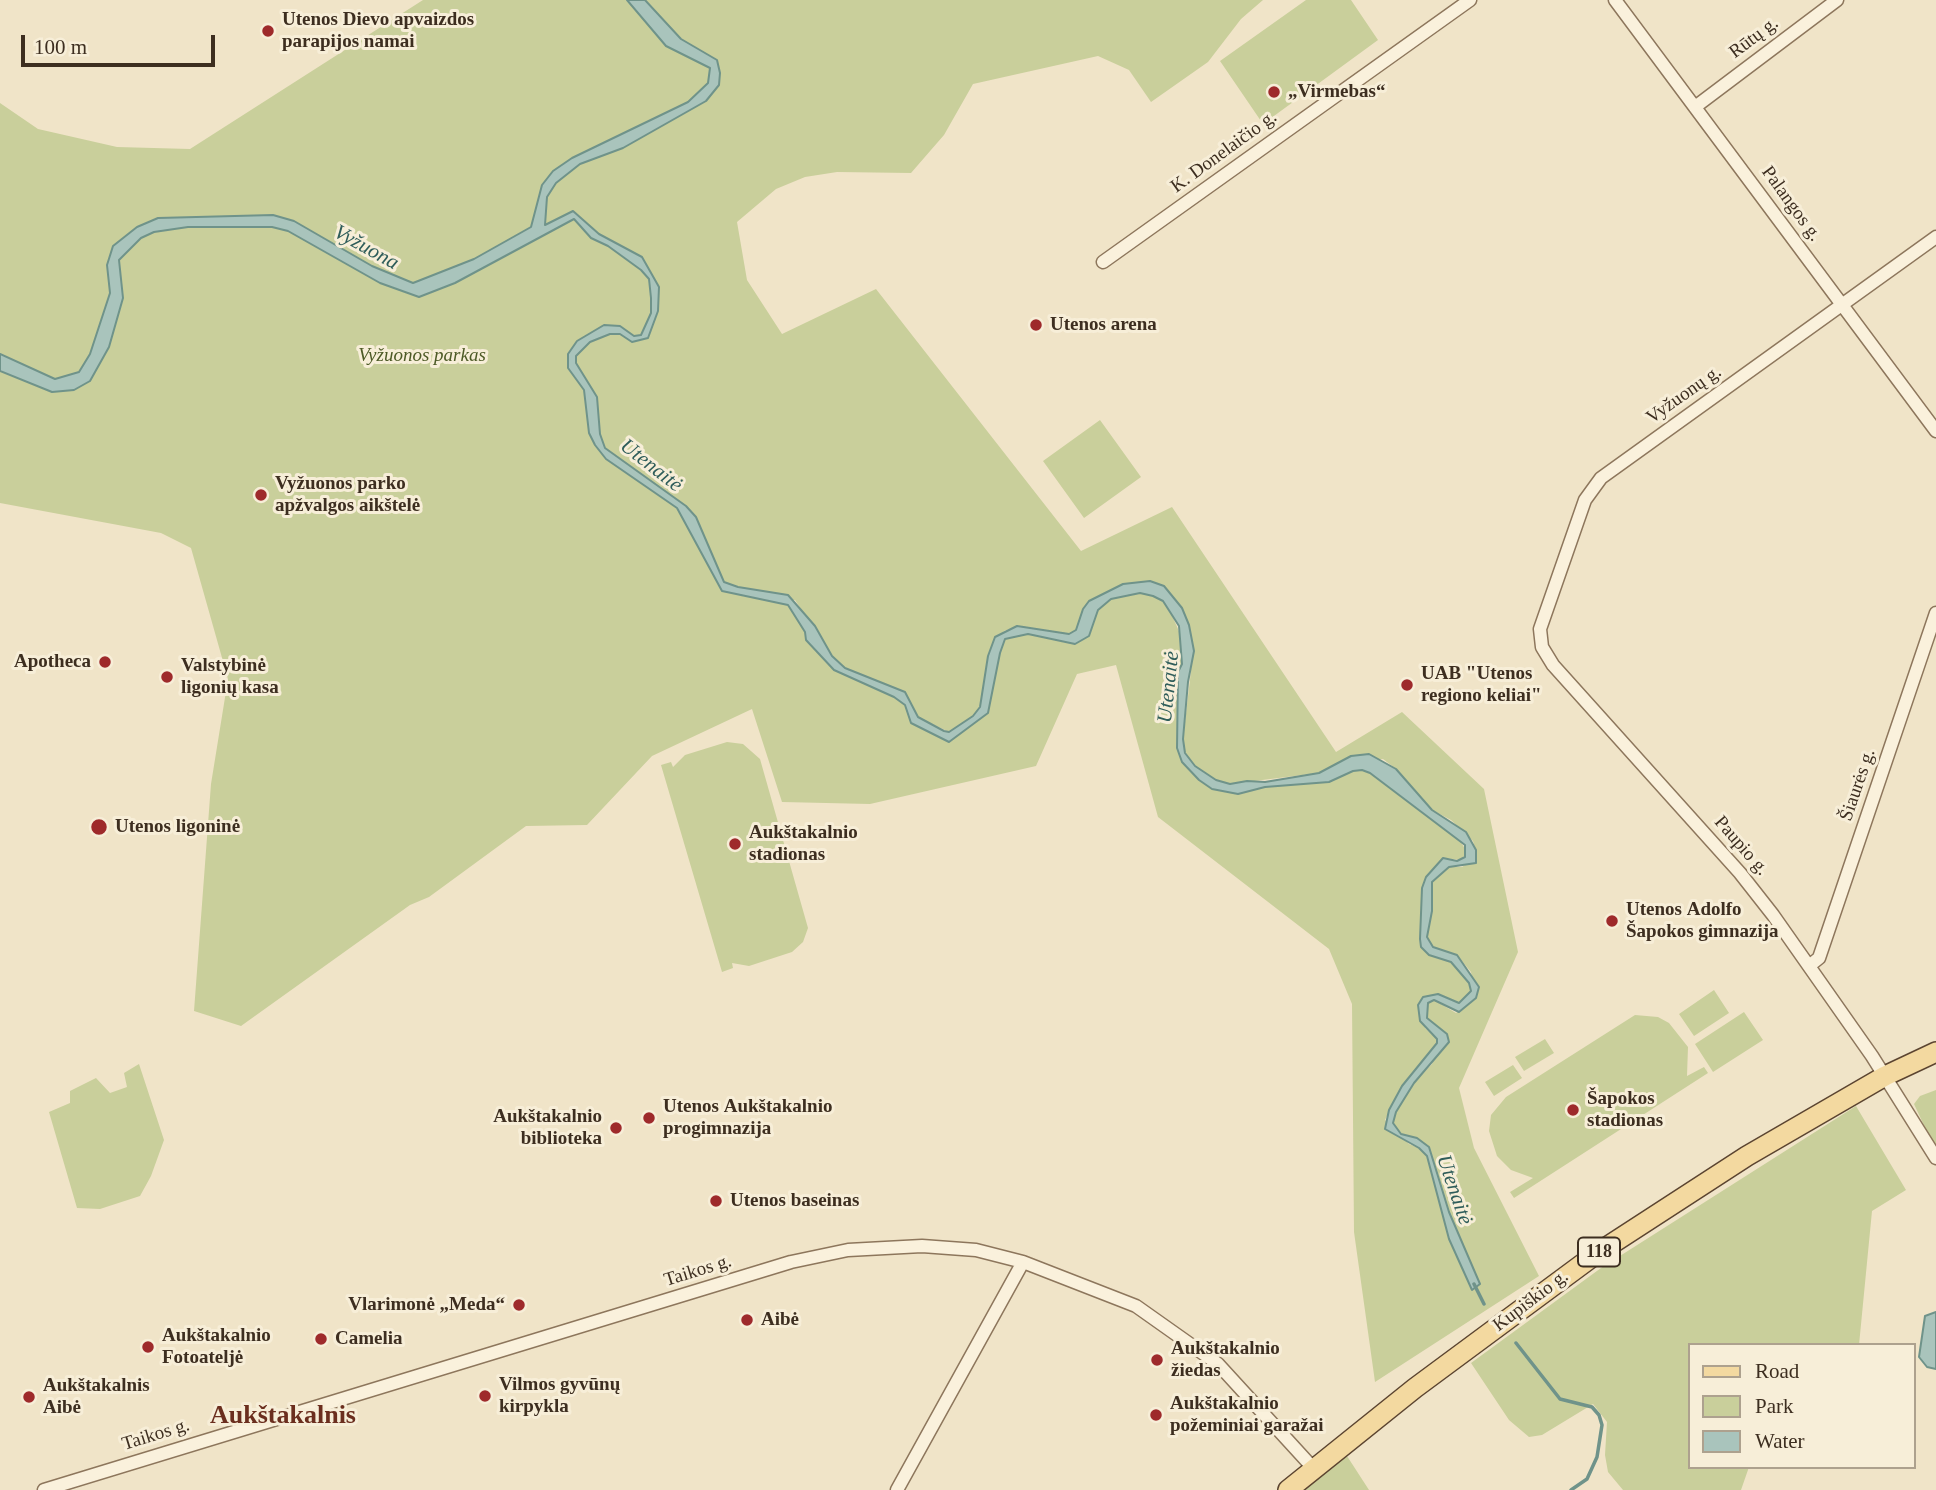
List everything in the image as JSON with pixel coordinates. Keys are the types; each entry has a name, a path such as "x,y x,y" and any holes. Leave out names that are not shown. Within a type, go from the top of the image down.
{"main road":[{"name":"Kupiškio g.","path":"1288,1490 1415,1388 1596,1254 1747,1156 1885,1076 1936,1052"}],"street":[{"name":"K. Donelaičio g.","path":"1103,262 1470,0"},
{"name":"Palangos g.","path":"1615,0 1936,432"},
{"name":"Rūtų g.","path":"1695,107 1837,0"},
{"name":"Vyžuonų g.","path":"1542,647 1543,617 1585,500 1601,478 1936,237"},
{"name":"Šiaurės g.","path":"1810,965 1819,958 1936,614"},
{"name":"Paupio g.","path":"1542,647 1553,665 1740,873 1810,965 1885,1076 1936,1158"},
{"name":"Taikos g.","path":"44,1490 824,1254 877,1247 922,1246 976,1250 1023,1262 1136,1306 1218,1364 1314,1469"},
{"path":"897,1490 1023,1262"}],"green space":[{"name":"Vyžuonos parkas","path":"423,0 1263,0 1241,19 1208,62 1151,102 1129,70 1098,56 973,84 944,135 911,173 837,172 805,177 776,189 737,222 747,280 782,334 876,289 1081,551 1172,507 1336,752 1402,712 1484,789 1518,952 1459,1088 1474,1148 1539,1276 1375,1382 1354,1232 1352,1004 1329,949 1158,817 1116,665 1077,674 1036,766 870,804 782,802 752,709 652,756 587,825 526,826 429,897 410,905 241,1026 194,1011 211,784 228,679 191,548 161,533 0,503 0,103 38,129 117,147 190,149","holes":["1150,581 1164,586 1182,608 1191,671 1183,739 1185,753 1195,766 1216,780 1230,784 1319,773 1335,765 1383,759 1396,769 1432,810 1451,820 1473,841 1477,857 1462,867 1449,867 1432,882 1432,911 1427,937 1433,947 1457,955 1471,972 1475,998 1456,1013 1434,1000 1428,1003 1427,1018 1442,1031 1432,1064 1414,1083 1396,1112 1393,1124 1401,1134 1417,1138 1429,1147 1449,1212 1480,1284 1442,1212 1427,1156 1419,1148 1409,1144 1385,1120 1402,1086 1437,1043 1437,1039 1425,1028 1423,997 1438,994 1459,1003 1471,991 1469,983 1451,962 1429,955 1420,939 1422,888 1426,877 1443,858 1461,860 1467,852 1457,836 1370,773 1361,770 1329,782 1265,787 1238,794 1212,789 1177,748 1178,672 1182,664 1182,638 1170,611 1163,601 1153,596 1140,593 1111,599 1098,610 1090,629 1075,644 1028,634 1005,639 988,713 949,742 911,723 905,705 894,697 850,677 805,632 788,605 774,601 795,600 832,656 845,668 905,692 918,717 949,732 973,716 980,707 985,681 1004,631 1018,626 1069,634 1076,630 1083,609 1089,601"]},
{"name":"„Virmebas“","path":"1306,0 1351,0 1378,40 1263,124 1220,61"},
{"path":"1100,420 1141,477 1084,518 1043,461"},
{"name":"Aukštakalnio stadionas","path":"727,742 743,744 760,759 808,928 803,942 792,952 749,966 732,963 733,968 722,972 661,765 671,762 673,767 685,755"},
{"path":"1714,990 1729,1013 1694,1036 1679,1014"},
{"path":"1744,1012 1763,1040 1713,1072 1695,1044"},
{"name":"Šapokos stadionas","path":"1635,1015 1658,1017 1669,1023 1688,1047 1687,1076 1704,1067 1708,1073 1514,1198 1510,1192 1533,1178 1511,1170 1497,1156 1489,1131 1491,1115 1506,1097"},
{"path":"1545,1039 1554,1053 1524,1071 1515,1057"},
{"path":"139,1064 164,1140 151,1176 140,1196 100,1209 77,1208 49,1112 70,1103 70,1091 96,1078 110,1093 127,1087 124,1073"},
{"path":"1513,1065 1522,1078 1494,1096 1485,1082"},
{"path":"1936,1090 1936,1151 1914,1104 1920,1096"},
{"path":"1856,1106 1906,1190 1872,1211 1859,1343 1688,1343 1688,1469 1748,1469 1741,1490 1623,1490 1608,1472 1605,1455 1607,1422 1593,1404 1542,1435 1529,1437 1509,1420 1471,1363 1601,1268"},
{"path":"1347,1456 1369,1490 1304,1490"}],"water":[{"path":"627,0 645,0 681,39 717,60 720,73 719,85 706,101 623,148 580,164 556,183 547,197 545,225 573,211 599,234 642,257 659,287 658,311 648,338 632,342 620,334 610,334 590,342 576,356 576,363 597,397 600,434 605,448 686,506 696,517 724,582 738,587 788,595 815,626 832,656 845,668 905,692 918,717 944,731 949,732 973,716 980,707 988,656 995,637 1017,626 1069,634 1076,630 1083,609 1089,601 1123,584 1150,581 1164,586 1182,608 1189,625 1194,651 1188,682 1183,739 1185,753 1195,766 1216,780 1230,784 1265,782 1319,773 1351,756 1369,754 1396,769 1432,810 1466,832 1476,850 1476,863 1449,867 1432,882 1432,911 1427,937 1433,947 1457,955 1479,987 1476,998 1459,1012 1434,1000 1428,1003 1427,1018 1447,1034 1449,1042 1414,1083 1396,1112 1393,1123 1401,1134 1417,1138 1429,1147 1449,1212 1480,1284 1472,1290 1449,1239 1427,1156 1419,1148 1385,1129 1389,1110 1402,1086 1437,1043 1437,1039 1420,1021 1418,1005 1423,997 1438,994 1459,1003 1471,991 1469,983 1451,962 1429,955 1421,947 1420,939 1422,888 1426,877 1443,858 1457,861 1465,857 1465,845 1370,773 1362,770 1353,771 1329,782 1265,787 1238,794 1212,789 1199,780 1182,762 1177,748 1178,672 1182,664 1179,626 1163,601 1153,596 1140,593 1111,599 1098,610 1089,636 1075,644 1028,634 1005,639 988,713 949,742 911,723 905,705 894,697 834,670 806,640 805,632 788,605 722,591 677,508 606,459 595,445 589,433 584,390 568,368 568,354 577,341 604,325 620,326 634,336 641,335 651,313 651,298 649,279 641,270 608,246 591,238 574,219 455,283 419,297 380,283 288,231 272,227 188,227 154,232 141,238 119,260 123,298 109,347 90,381 74,390 52,392 0,371 0,354 55,379 79,372 90,354 110,293 107,265 113,246 137,227 158,218 273,215 294,221 372,266 413,283 474,259 531,227 542,185 553,171 572,158 688,102 708,83 710,68 666,46"},
{"path":"1936,1312 1936,1369 1927,1367 1919,1357 1925,1316"}],"waterway":[{"name":"Utenaitė","path":"1474,1284 1484,1304"},
{"name":"Utenaitė","path":"1516,1343 1560,1399 1592,1407 1599,1415 1602,1425 1597,1457 1587,1479 1571,1490"}],"place":[{"name":"Utenos Dievo apvaizdos parapijos namai","path":"268,31"},
{"name":"„Virmebas“","path":"1274,92"},
{"name":"Utenos arena","path":"1036,325"},
{"name":"Vyžuonos parko apžvalgos aikštelė","path":"261,495"},
{"name":"Apotheca","path":"105,662"},
{"name":"Valstybinė ligonių kasa","path":"167,677"},
{"name":"UAB \"Utenos regiono keliai\"","path":"1407,685"},
{"name":"Utenos ligoninė","path":"99,827"},
{"name":"Aukštakalnio stadionas","path":"735,844"},
{"name":"Utenos Adolfo Šapokos gimnazija","path":"1612,921"},
{"name":"Šapokos stadionas","path":"1573,1110"},
{"name":"Utenos Aukštakalnio progimnazija","path":"649,1118"},
{"name":"Aukštakalnio biblioteka","path":"616,1128"},
{"name":"Utenos baseinas","path":"716,1201"},
{"name":"Vlarimonė „Meda“","path":"519,1305"},
{"name":"Aibė","path":"747,1320"},
{"name":"Camelia","path":"321,1339"},
{"name":"Aukštakalnio Fotoateljė","path":"148,1347"},
{"name":"Aukštakalnio žiedas","path":"1157,1360"},
{"name":"Vilmos gyvūnų kirpykla","path":"485,1396"},
{"name":"Aukštakalnis Aibė","path":"29,1397"},
{"name":"Aukštakalnio požeminiai garažai","path":"1156,1415"}],"district":[{"name":"Aukštakalnis","path":"283,1416"}],"water label":[{"name":"Vyžuona","path":"366,248"}]}
